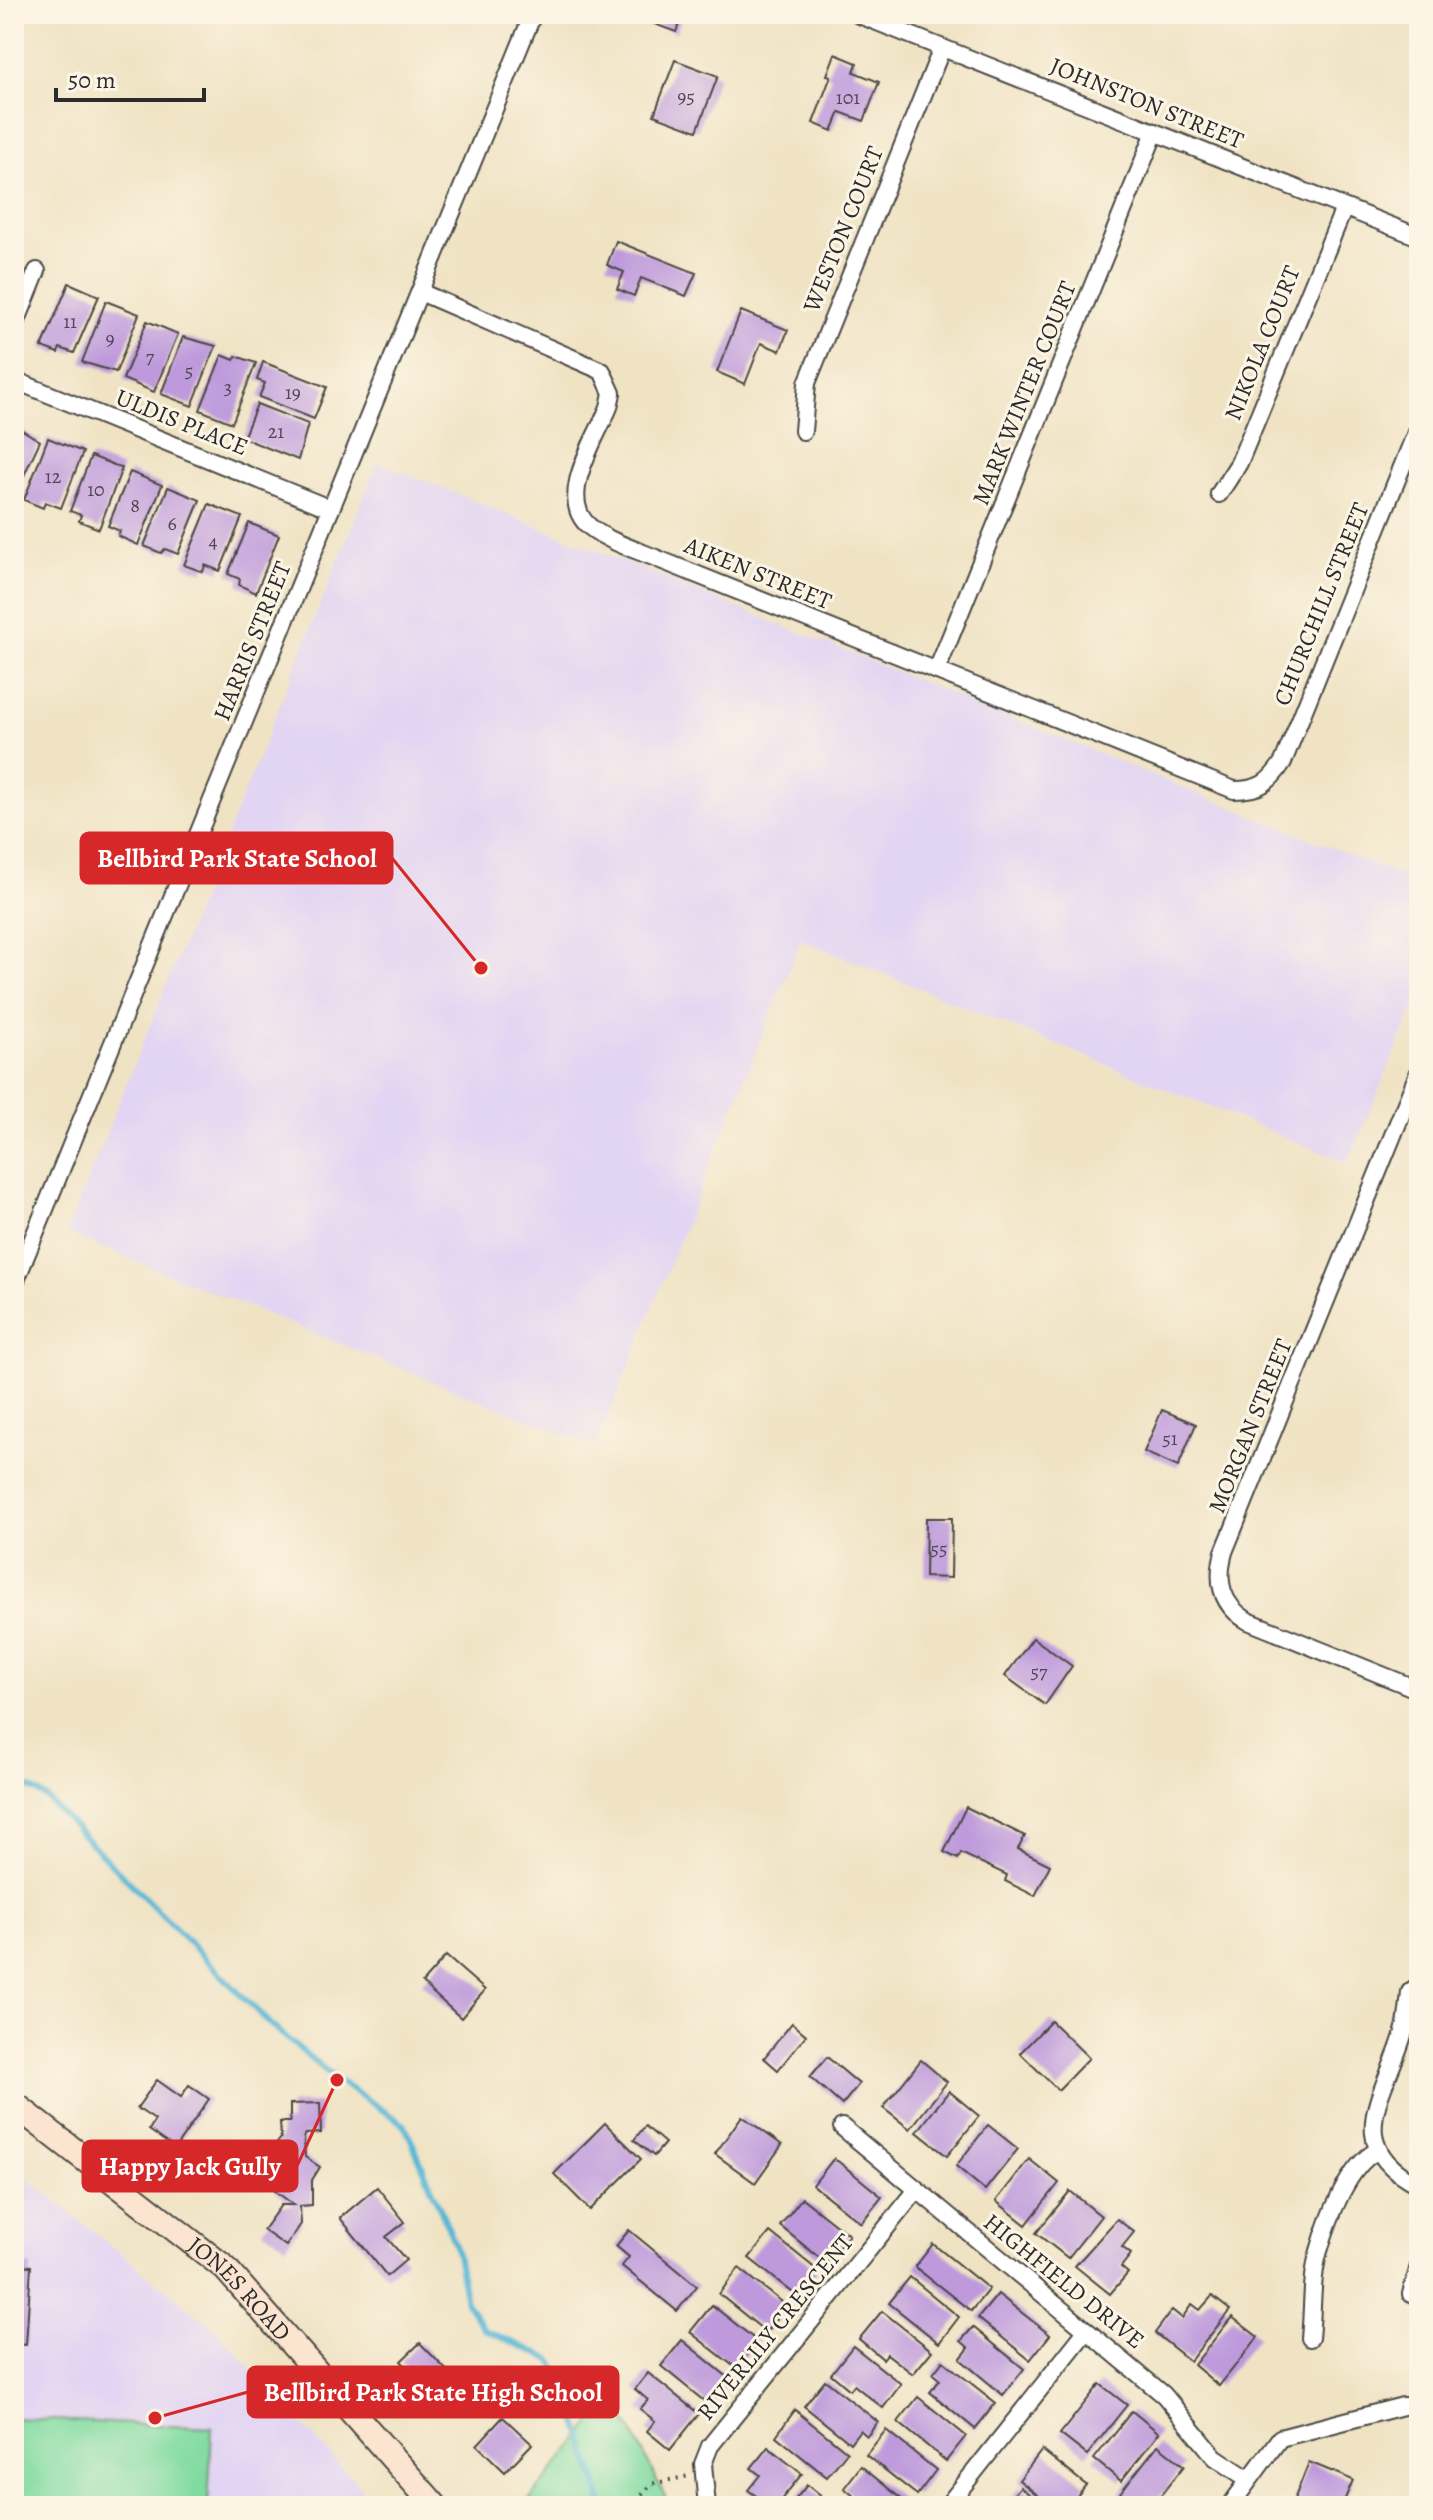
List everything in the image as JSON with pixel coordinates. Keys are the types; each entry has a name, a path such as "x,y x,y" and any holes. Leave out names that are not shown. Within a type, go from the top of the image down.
{"street":[{"name":"HARRIS STREET","path":"14,1285 533,14"},
{"name":"JOHNSTON STREET","path":"857,14 1419,237"},
{"name":"WESTON COURT","path":"803,431 807,383 942,48"},
{"name":"MARK WINTER COURT","path":"937,670 1155,132"},
{"name":"NIKOLA COURT","path":"1219,494 1239,463 1344,208"},
{"path":"14,328 37,271"},
{"name":"AIKEN STREET","path":"420,292 602,371 612,393 609,407 575,493 581,517 590,527 658,559 1234,790 1254,790"},
{"name":"ULDIS PLACE","path":"14,380 331,509"},
{"name":"CHURCHILL STREET","path":"1254,790 1270,782 1283,762 1419,425"},
{"name":"MORGAN STREET","path":"1419,1071 1224,1552 1220,1581 1228,1603 1248,1621 1419,1690"},
{"path":"1414,1989 1406,2025 1373,2115 1377,2151 1385,2164 1419,2185"},
{"name":"JONES ROAD","path":"14,2104 225,2268 435,2506"},
{"name":"HIGHFIELD DRIVE","path":"842,2127 1164,2395 1215,2457 1248,2479"},
{"path":"1310,2338 1318,2252 1353,2170 1364,2157 1377,2151"},
{"name":"RIVERLILY CRESCENT","path":"707,2506 703,2476 710,2446 916,2191"},
{"path":"1411,2294 1419,2266"},
{"path":"947,2506 1086,2331"},
{"path":"1230,2506 1280,2438 1293,2432 1403,2406 1419,2406"}],"path":[{"path":"631,2506 651,2484 673,2476 703,2476"}],"shaded area":[{"path":"378,462 1419,883 1419,996 1348,1163 801,940 596,1447 66,1233"},
{"path":"14,2168 215,2329 377,2506 14,2506"}],"green space":[{"path":"614,2395 670,2506 524,2506"},
{"path":"14,2418 212,2428 208,2506 14,2506"}],"building":[{"path":"640,14 683,14 676,32 638,18"},
{"path":"835,54 857,63 854,72 879,82 864,121 840,112 832,131 813,123 831,76 827,75"},
{"path":"675,60 718,76 697,131 654,115"},
{"path":"616,241 696,273 686,296 641,278 634,296 617,289 624,272 607,265"},
{"path":"69,283 99,296 74,353 60,348 58,353 42,347"},
{"path":"106,301 139,314 116,372 82,362"},
{"path":"741,311 788,330 780,351 761,343 745,384 717,372"},
{"path":"147,321 178,334 154,392 123,379"},
{"path":"183,337 216,346 192,406 161,394"},
{"path":"222,355 256,363 232,423 200,410"},
{"path":"263,362 327,387 314,419 259,397 265,383 257,380"},
{"path":"257,404 308,424 298,460 243,438"},
{"path":"14,425 40,441 17,490 14,488"},
{"path":"48,438 83,452 61,508 45,502 43,508 24,500"},
{"path":"91,456 122,468 99,529 79,521 81,515 70,511"},
{"path":"130,472 162,485 138,545 118,536 120,531 108,526"},
{"path":"168,487 200,500 178,554 165,549 161,553 144,546"},
{"path":"209,504 242,517 220,571 205,565 203,572 184,565"},
{"path":"249,523 279,535 256,593 239,585 240,579 228,574"},
{"path":"1162,1410 1196,1424 1178,1467 1144,1452"},
{"path":"926,1518 952,1518 951,1578 925,1577"},
{"path":"1033,1638 1072,1666 1045,1705 1005,1676"},
{"path":"966,1807 1025,1836 1018,1849 1050,1865 1035,1896 1005,1881 1007,1875 961,1853 958,1859 944,1852"},
{"path":"446,1956 485,1990 461,2018 422,1983"},
{"path":"1051,2021 1089,2058 1058,2090 1020,2053"},
{"path":"792,2023 806,2035 778,2070 764,2058"},
{"path":"827,2057 859,2084 842,2105 810,2077"},
{"path":"921,2060 947,2082 910,2129 883,2108"},
{"path":"157,2080 181,2097 189,2085 209,2099 175,2148 149,2130 155,2120 137,2108"},
{"path":"949,2091 979,2116 947,2156 917,2132"},
{"path":"320,2103 321,2133 306,2134 304,2137 305,2157 320,2167 312,2180 312,2205 300,2206 301,2224 286,2246 263,2230 281,2205 294,2205 275,2191 273,2148 281,2138 280,2122 290,2122 290,2104"},
{"path":"742,2116 782,2145 755,2183 715,2154"},
{"path":"605,2123 641,2159 590,2210 554,2174"},
{"path":"988,2125 1018,2149 985,2190 956,2166"},
{"path":"645,2126 665,2143 654,2156 634,2140"},
{"path":"834,2158 882,2197 861,2223 813,2185"},
{"path":"1029,2159 1059,2183 1026,2225 996,2201"},
{"path":"377,2187 405,2222 386,2237 406,2260 387,2276 340,2218"},
{"path":"1070,2191 1101,2216 1068,2258 1036,2233"},
{"path":"802,2198 849,2235 826,2263 780,2226"},
{"path":"1117,2219 1134,2232 1122,2247 1131,2254 1121,2267 1128,2273 1110,2294 1075,2266"},
{"path":"629,2230 697,2286 677,2311 622,2266 629,2257 616,2246"},
{"path":"770,2232 817,2270 797,2296 749,2258"},
{"path":"933,2244 989,2289 971,2311 915,2267"},
{"path":"14,2265 31,2266 26,2345 14,2344"},
{"path":"739,2268 787,2306 766,2332 719,2294"},
{"path":"910,2277 959,2317 939,2343 889,2303"},
{"path":"998,2294 1050,2335 1030,2360 978,2318"},
{"path":"1212,2296 1230,2310 1190,2361 1155,2333 1172,2310 1182,2318 1192,2304 1200,2310"},
{"path":"712,2305 757,2341 736,2368 690,2332"},
{"path":"882,2311 932,2351 913,2374 887,2354 883,2359 859,2339"},
{"path":"1232,2317 1258,2337 1219,2386 1194,2365"},
{"path":"973,2327 1024,2369 1003,2395 960,2359 969,2348 961,2341"},
{"path":"682,2340 730,2379 709,2405 661,2366"},
{"path":"420,2343 458,2382 439,2401 401,2361"},
{"path":"853,2346 901,2384 883,2408 854,2385 850,2390 831,2374"},
{"path":"943,2361 996,2403 975,2429 930,2392 940,2380 933,2374"},
{"path":"648,2373 699,2414 670,2450 647,2431 655,2421 640,2409 648,2400 635,2389"},
{"path":"825,2380 878,2422 867,2436 860,2430 850,2443 804,2406"},
{"path":"1100,2384 1127,2405 1087,2455 1060,2434"},
{"path":"918,2397 966,2436 946,2461 898,2422"},
{"path":"795,2410 847,2452 827,2477 776,2436"},
{"path":"1132,2411 1159,2433 1121,2481 1094,2459"},
{"path":"503,2417 532,2444 505,2472 477,2445"},
{"path":"886,2430 936,2470 917,2495 866,2455"},
{"path":"1158,2445 1184,2466 1152,2506 1136,2506 1120,2493"},
{"path":"768,2447 802,2474 776,2506 753,2506 759,2498 748,2490 760,2475 751,2468"},
{"path":"1042,2450 1086,2485 1069,2506 1051,2506 1019,2480"},
{"path":"1309,2462 1353,2480 1342,2506 1310,2506 1294,2500"},
{"path":"861,2466 910,2506 866,2506 844,2488"},
{"path":"807,2485 833,2506 790,2506"},
{"path":"1020,2487 1045,2506 1005,2506"}],"waterway":[{"path":"14,1779 44,1796 271,2025 337,2080 405,2125 455,2244 466,2302 485,2330 550,2359 565,2380 603,2506"}],"place":[{"name":"Bellbird Park State School","path":"481,968"},
{"name":"Happy Jack Gully","path":"337,2080"},
{"name":"Bellbird Park State High School","path":"155,2418"}]}
